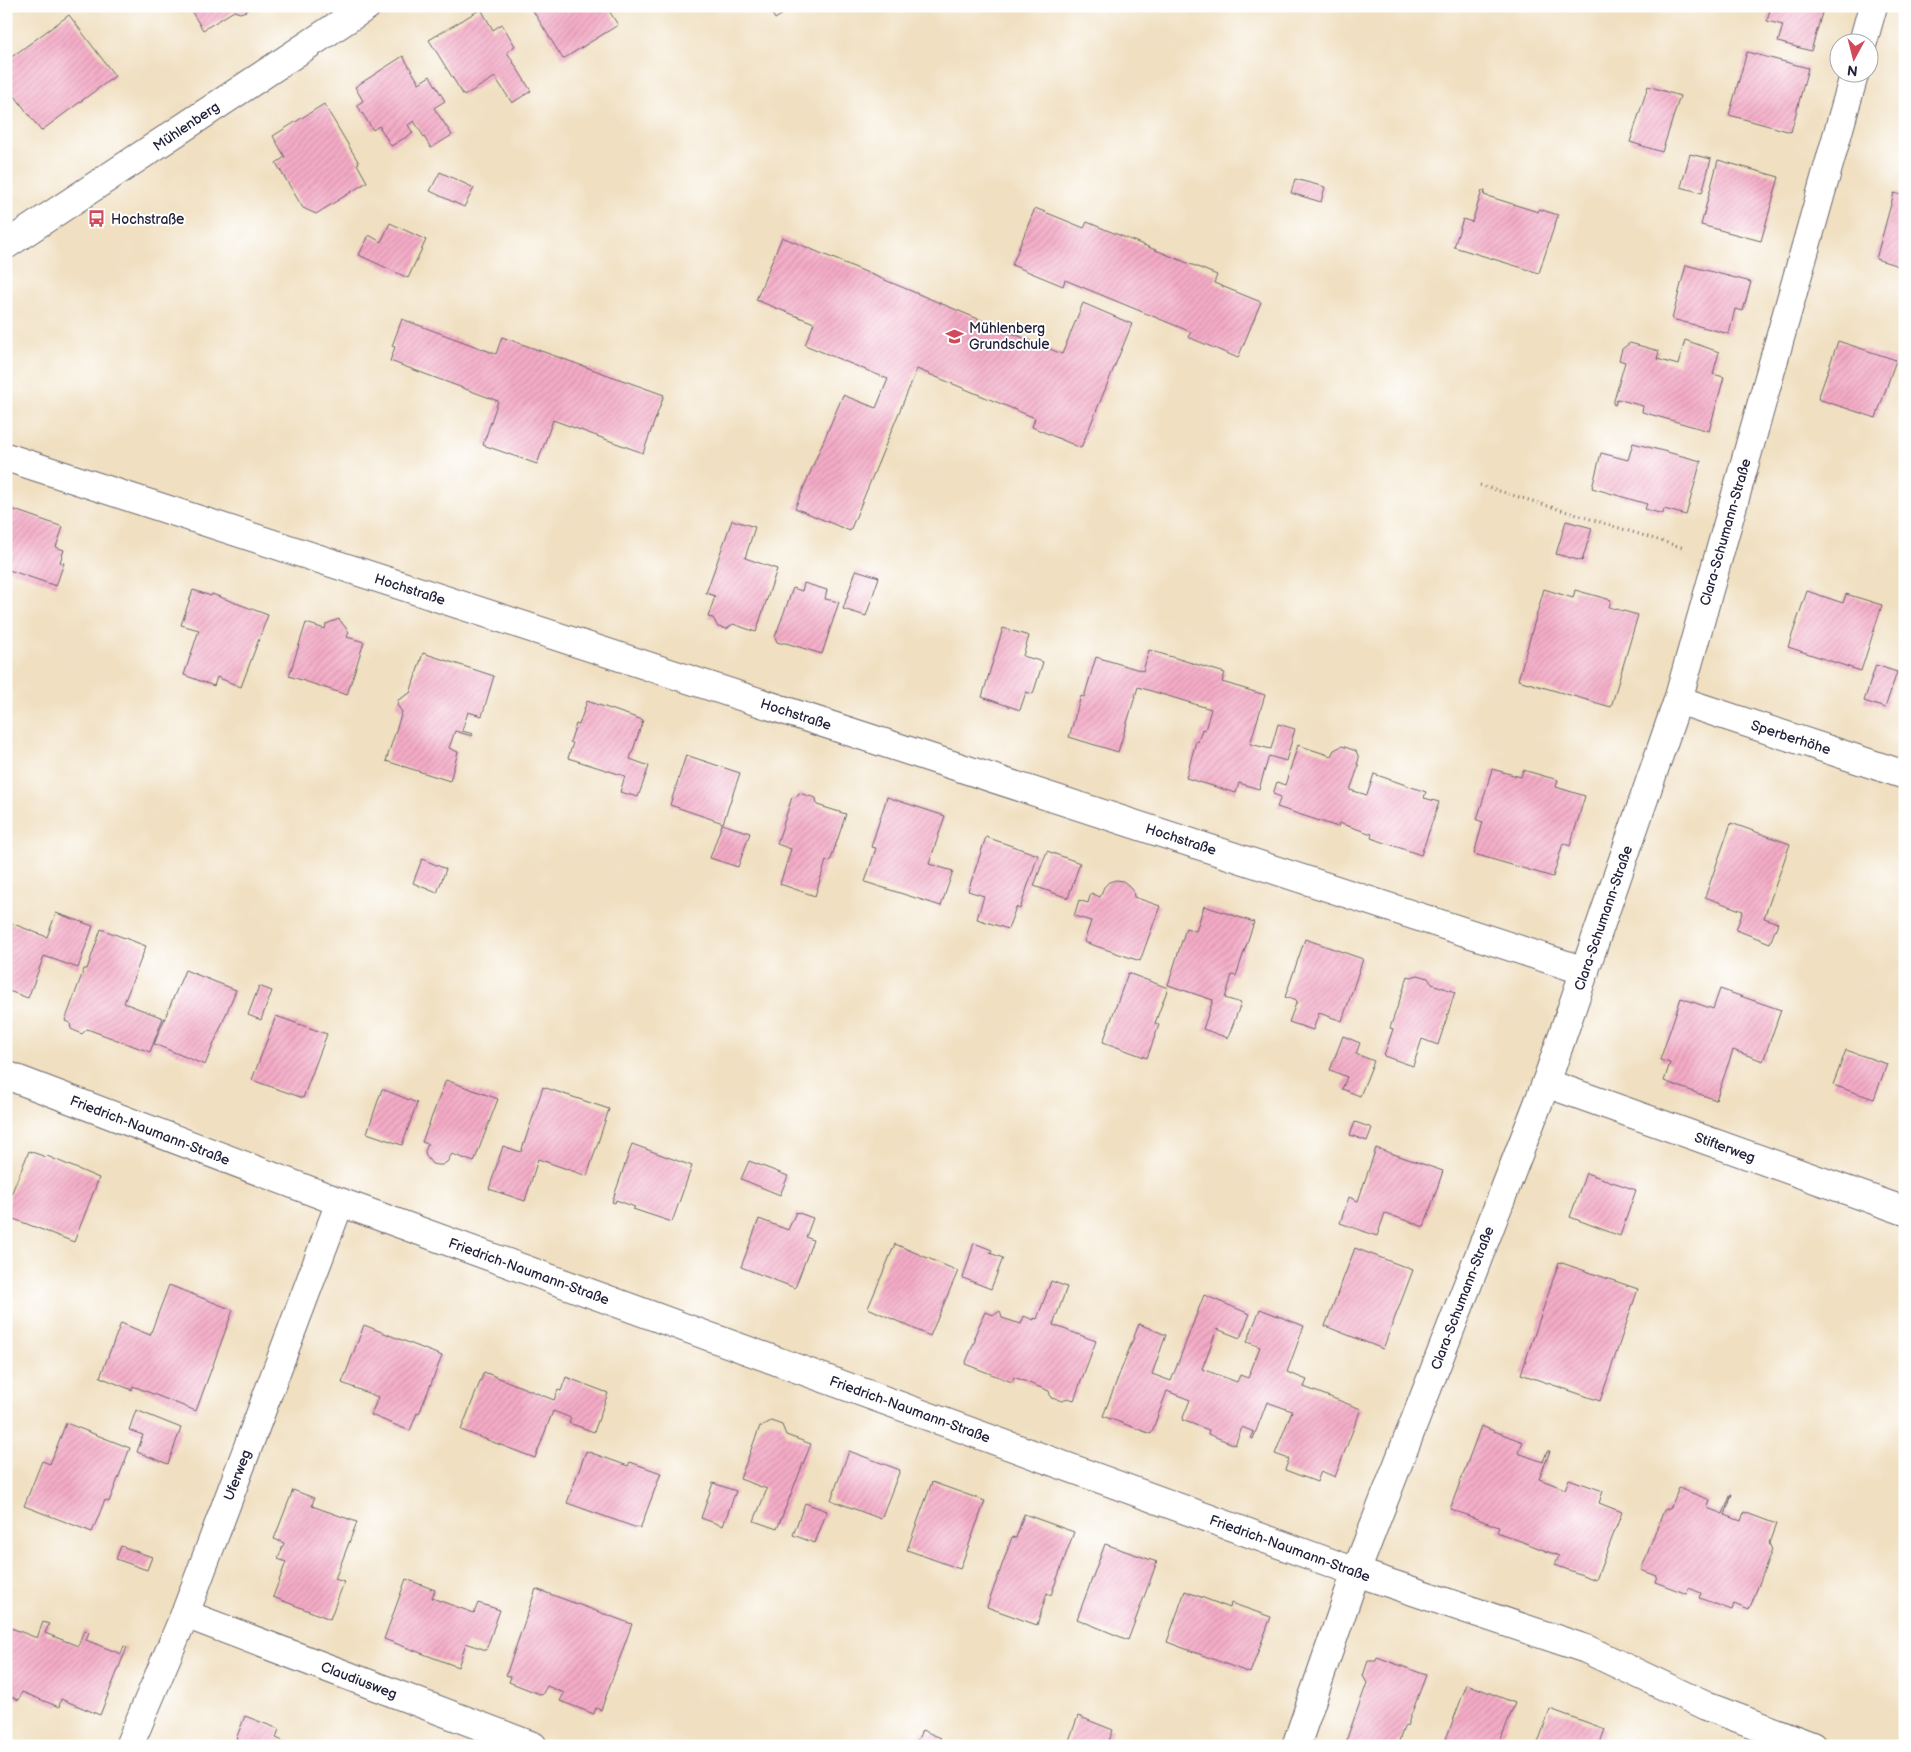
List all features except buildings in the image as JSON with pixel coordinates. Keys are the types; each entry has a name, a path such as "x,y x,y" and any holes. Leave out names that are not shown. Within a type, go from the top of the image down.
{"street":[{"name":"Mühlenberg","path":"6,245 367,6"},
{"path":"1866,32 1873,6"},
{"name":"Clara-Schumann-Straße","path":"1296,1746 1356,1572 1546,1083 1678,700 1852,82"},
{"name":"Hochstraße","path":"6,457 1585,971"},
{"name":"Sperberhöhe","path":"1678,700 1905,775"},
{"name":"Friedrich-Naumann-Straße","path":"6,1075 340,1202 1356,1572 1586,1649 1706,1706 1812,1746"},
{"name":"Stifterweg","path":"1546,1083 1905,1211"},
{"name":"Uferweg","path":"129,1746 185,1614 340,1202"},
{"name":"Claudiusweg","path":"185,1614 533,1746"}],"path":[{"path":"1480,485 1718,558"}],"place":[{"name":"Hochstraße","path":"97,219"},
{"name":"Mühlenberg Grundschule","path":"955,336"}]}
